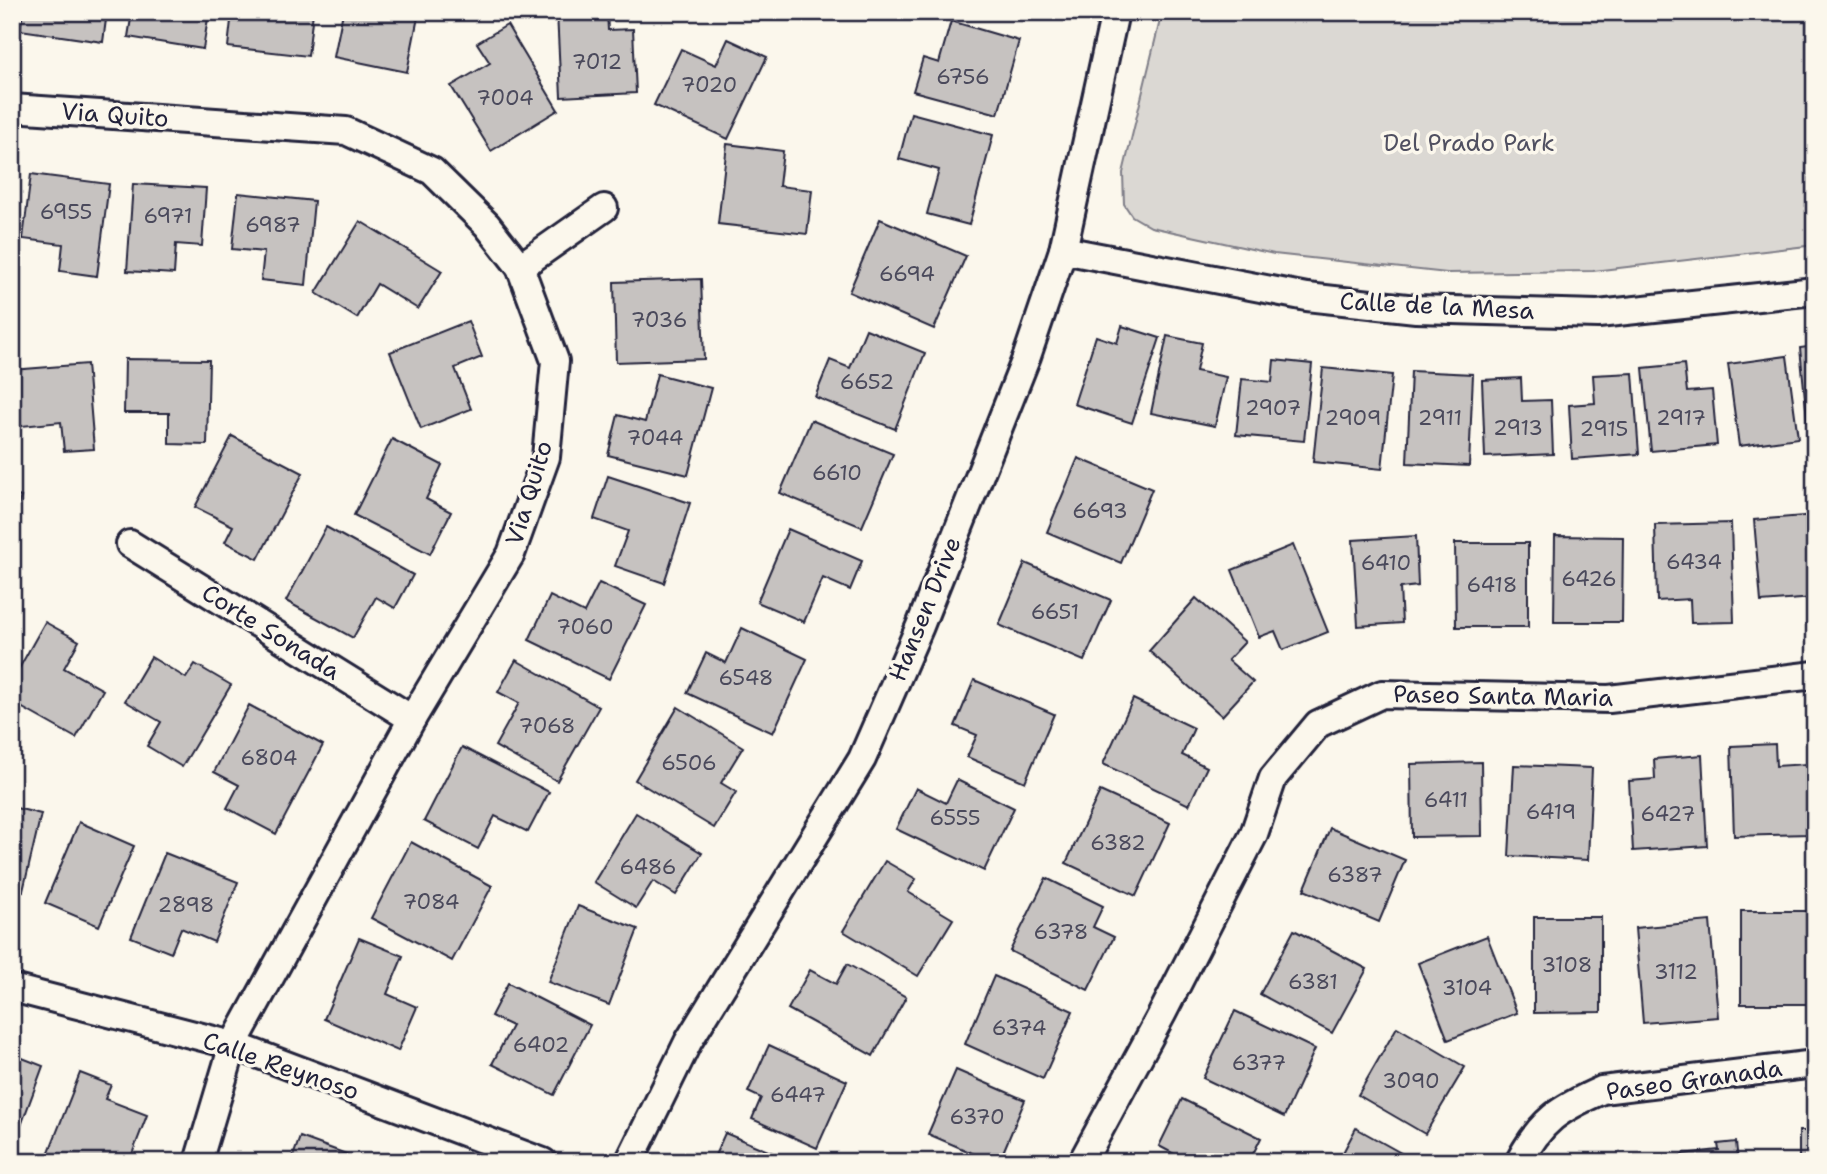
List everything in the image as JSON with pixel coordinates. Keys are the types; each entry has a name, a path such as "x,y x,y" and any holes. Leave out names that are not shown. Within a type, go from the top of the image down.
{"street":[{"name":"Hansen Drive","path":"629,1162 688,1042 862,759 920,626 1017,382 1063,250 1115,12"},
{"name":"Via Quito","path":"12,108 346,131 432,171 487,225 520,267 555,361 546,457 512,554 412,719 233,1045 198,1162"},
{"path":"520,267 604,208"},
{"name":"Calle de la Mesa","path":"1063,250 1307,297 1416,309 1598,314 1815,291"},
{"name":"Corte Sonada","path":"130,544 412,719"},
{"name":"Paseo Santa Maria","path":"1082,1162 1162,1014 1254,834 1273,778 1318,724 1382,694 1609,699 1815,675"},
{"name":"Calle Reynoso","path":"12,988 233,1045 543,1162"},
{"name":"Paseo Granada","path":"1519,1162 1542,1125 1570,1104 1602,1090 1815,1064"}],"green space":[{"name":"Del Prado Park","path":"1162,12 1815,12 1815,245 1593,271 1447,273 1274,254 1151,227 1132,216 1124,204 1123,173"}],"building":[{"path":"23,12 107,12 103,42 20,30"},
{"path":"132,12 209,12 203,49 128,37"},
{"path":"232,12 313,12 308,56 228,47"},
{"path":"343,12 419,12 407,72 334,57"},
{"path":"557,12 607,12 608,30 633,29 636,93 561,97"},
{"path":"951,21 1019,41 998,114 913,91 923,58 939,63"},
{"path":"507,25 558,110 491,151 451,86 490,63 477,43"},
{"path":"728,39 767,57 728,139 654,105 681,49 716,65"},
{"path":"911,113 993,135 969,225 927,214 939,170 899,159"},
{"path":"727,144 783,151 779,186 812,190 807,234 718,224"},
{"path":"31,174 109,184 97,276 60,271 63,244 23,239"},
{"path":"133,184 206,188 202,246 176,244 174,274 127,271"},
{"path":"238,193 314,201 306,285 261,280 264,252 232,249"},
{"path":"880,219 966,256 934,329 849,292"},
{"path":"360,221 442,271 418,309 377,284 357,318 316,293"},
{"path":"701,279 704,359 616,362 614,282"},
{"path":"468,321 482,357 455,368 471,409 421,429 390,352"},
{"path":"1122,326 1160,338 1132,423 1074,404 1096,336 1117,343"},
{"path":"866,329 925,353 895,429 815,397 830,360 850,368"},
{"path":"1167,336 1202,343 1196,371 1226,377 1215,426 1151,413"},
{"path":"1815,346 1815,427 1808,428 1800,348"},
{"path":"1787,356 1798,438 1739,446 1728,364"},
{"path":"125,359 209,360 207,445 169,444 169,413 124,413"},
{"path":"1274,360 1312,364 1304,441 1236,435 1242,379 1272,382"},
{"path":"87,364 94,449 64,451 61,422 12,427 12,370"},
{"path":"1684,364 1687,392 1712,390 1717,445 1651,451 1643,368"},
{"path":"1323,368 1392,375 1382,469 1313,462"},
{"path":"1411,371 1473,374 1469,466 1407,463"},
{"path":"1633,373 1639,454 1572,459 1569,405 1595,403 1593,375"},
{"path":"657,374 711,388 688,475 608,455 618,415 645,422"},
{"path":"1521,378 1522,401 1551,400 1553,454 1485,457 1482,380"},
{"path":"811,420 893,454 862,527 780,493"},
{"path":"232,436 303,473 258,559 225,542 233,526 195,507"},
{"path":"392,439 442,465 426,499 451,512 430,554 354,515"},
{"path":"1078,458 1152,489 1121,563 1047,532"},
{"path":"608,476 690,503 664,583 615,566 628,531 594,519"},
{"path":"12,494 21,497 12,524"},
{"path":"1815,515 1815,598 1761,602 1754,520"},
{"path":"1731,523 1734,622 1691,623 1690,599 1657,601 1655,525"},
{"path":"326,527 413,575 395,608 376,597 353,638 286,601"},
{"path":"788,529 862,561 850,590 823,578 804,622 757,602"},
{"path":"1416,536 1418,586 1400,588 1402,623 1358,626 1353,540"},
{"path":"1555,536 1623,537 1622,622 1554,622"},
{"path":"1455,543 1528,543 1528,627 1456,627"},
{"path":"1293,545 1328,632 1283,650 1275,631 1259,637 1232,570"},
{"path":"1025,563 1111,600 1084,661 999,625"},
{"path":"599,583 646,605 609,679 529,640 550,596 584,613"},
{"path":"1196,598 1245,642 1228,660 1253,682 1222,716 1149,651"},
{"path":"45,622 79,641 64,668 103,690 76,738 12,702 12,681"},
{"path":"742,628 807,659 773,733 687,693 706,653 726,663"},
{"path":"151,657 186,678 195,664 231,685 182,767 147,746 161,722 125,701"},
{"path":"516,660 599,707 557,781 495,746 519,703 498,692"},
{"path":"974,680 1054,714 1025,782 967,757 977,735 955,726"},
{"path":"1133,699 1194,728 1182,755 1207,767 1189,805 1103,764"},
{"path":"249,705 323,745 276,834 227,808 239,785 214,772"},
{"path":"678,707 743,747 721,783 736,792 714,828 635,780"},
{"path":"1775,744 1776,766 1807,764 1809,834 1734,836 1731,746"},
{"path":"462,747 549,792 528,832 495,816 478,849 424,821"},
{"path":"1702,755 1707,846 1633,851 1629,781 1655,779 1654,759"},
{"path":"1481,762 1482,836 1412,837 1411,764"},
{"path":"1514,765 1592,768 1588,860 1509,856"},
{"path":"957,780 1014,808 984,871 896,829 916,788 946,803"},
{"path":"1100,791 1170,823 1136,896 1066,863"},
{"path":"12,807 41,814 23,891 12,888"},
{"path":"636,813 702,853 676,895 653,881 636,908 594,882"},
{"path":"79,822 134,846 99,926 45,903"},
{"path":"1330,828 1405,860 1379,922 1304,890"},
{"path":"411,842 492,886 452,961 371,918"},
{"path":"165,853 238,882 214,942 181,928 171,953 131,937"},
{"path":"885,861 916,879 908,892 953,919 918,976 843,931"},
{"path":"1046,878 1103,906 1093,927 1114,937 1088,990 1010,951"},
{"path":"578,906 638,929 609,1005 548,982"},
{"path":"1741,911 1811,911 1811,1004 1741,1004"},
{"path":"1534,917 1601,917 1601,1012 1534,1013"},
{"path":"1710,921 1718,1017 1643,1023 1635,928"},
{"path":"1294,930 1367,969 1332,1033 1260,994"},
{"path":"1487,936 1517,1013 1448,1040 1418,963"},
{"path":"359,938 403,956 387,994 417,1007 398,1051 324,1019"},
{"path":"847,964 906,997 873,1056 788,1009 810,970 836,984"},
{"path":"994,976 1073,1011 1043,1079 965,1044"},
{"path":"508,983 590,1025 554,1095 492,1064 512,1026 491,1016"},
{"path":"1235,1011 1315,1049 1284,1117 1203,1078"},
{"path":"1397,1027 1465,1067 1425,1134 1358,1095"},
{"path":"769,1045 847,1081 817,1148 752,1119 761,1098 748,1092"},
{"path":"12,1054 43,1066 15,1142 12,1141"},
{"path":"956,1070 1025,1100 999,1162 993,1162 928,1134"},
{"path":"80,1073 111,1085 105,1099 147,1115 129,1162 60,1162 47,1157"},
{"path":"1182,1099 1261,1138 1249,1162 1175,1162 1178,1156 1159,1146"},
{"path":"1356,1128 1417,1162 1338,1162"},
{"path":"1799,1131 1815,1131 1815,1162 1799,1162"},
{"path":"725,1133 792,1161 792,1162 712,1162"},
{"path":"300,1137 357,1158 356,1162 291,1162"},
{"path":"1736,1142 1738,1162 1683,1162 1682,1154 1719,1150 1718,1144"}]}
